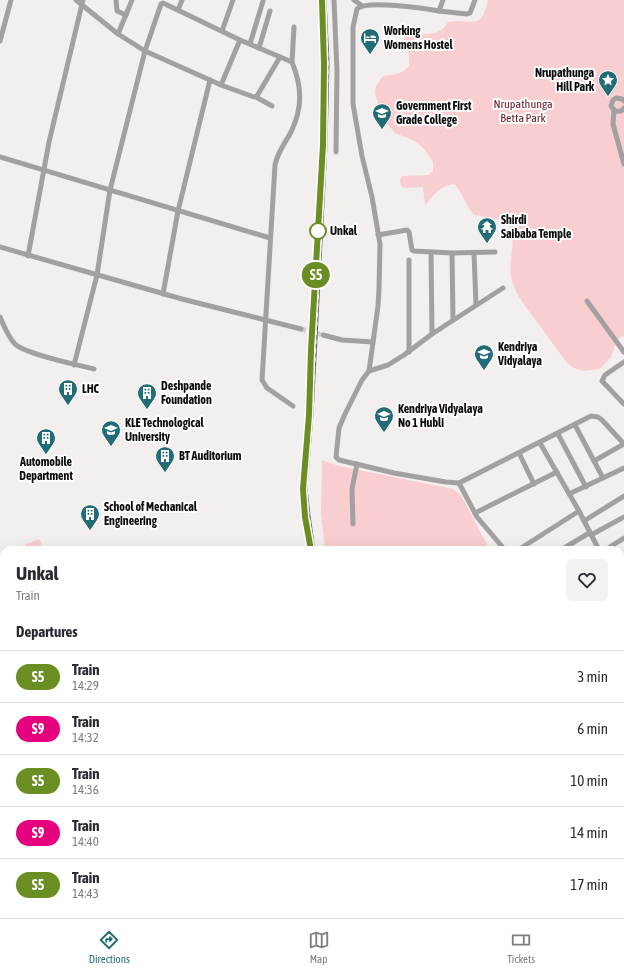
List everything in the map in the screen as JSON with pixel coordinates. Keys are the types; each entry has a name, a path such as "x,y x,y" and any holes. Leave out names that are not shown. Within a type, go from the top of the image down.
{"street":[{"path":"0,40 10,0"},
{"path":"116,0 117,11 126,15"},
{"path":"118,34 132,0"},
{"path":"178,10 182,0"},
{"path":"222,31 233,0"},
{"path":"334,0 337,71 336,152"},
{"path":"354,0 361,5"},
{"path":"439,11 443,0"},
{"path":"475,0 469,14 439,11 390,1 361,5 356,9 353,27 353,104 380,244 379,300 369,371 362,380 339,428 335,455 336,458 357,464 446,482 459,483 591,416 598,417 602,420 624,444 594,461"},
{"path":"28,256 50,134 80,1 118,34 145,51 221,85 256,97 272,106"},
{"path":"250,44 263,1"},
{"path":"74,364 97,275 110,190 145,51 161,3 164,3 240,40 292,62"},
{"path":"259,48 270,11"},
{"path":"293,406 267,388 263,382 270,238 276,160 291,131 300,104 297,76 292,62 294,26"},
{"path":"221,85 240,40"},
{"path":"256,97 280,57"},
{"path":"163,294 178,211 210,80"},
{"path":"624,101 618,98 614,99 611,106 614,110 613,124 624,164"},
{"path":"614,110 621,111 624,108"},
{"path":"0,157 270,238"},
{"path":"378,235 407,230 409,232 412,250 452,253 495,252"},
{"path":"0,247 163,294 301,330"},
{"path":"431,252 432,334"},
{"path":"452,253 453,320"},
{"path":"474,253 476,305"},
{"path":"409,260 409,352"},
{"path":"369,371 388,365 409,352 432,334 502,288"},
{"path":"587,301 624,352"},
{"path":"0,317 11,340 22,350 94,369"},
{"path":"323,335 342,340 373,342"},
{"path":"624,362 605,374 602,381 624,404"},
{"path":"575,425 603,478"},
{"path":"558,434 586,486"},
{"path":"540,443 597,546"},
{"path":"519,453 534,484"},
{"path":"353,524 352,489 357,464"},
{"path":"569,494 624,468"},
{"path":"475,513 557,472"},
{"path":"459,483 475,513 502,546"},
{"path":"584,521 624,496"},
{"path":"524,546 579,512"},
{"path":"568,546 624,517"},
{"path":"611,546 624,538"}],"green space":[{"name":"Nrupathunga Betta Park","path":"488,0 624,0 624,335 617,340 611,357 600,369 579,370 567,363 519,297 511,276 513,243 511,228 507,221 475,215 472,213 454,184 440,189 425,205 423,187 404,188 401,186 400,179 402,176 428,175 433,171 433,162 425,150 415,141 395,133 384,120 375,94 376,86 383,76 398,74 409,66 409,55 403,41 407,36 412,34 437,32 448,22 475,22 482,16"},
{"path":"322,460 339,466 453,489 461,495 488,546 325,546 321,513"},
{"path":"39,539 41,546 25,546 26,544"}],"tunnel":[{"path":"301,329 323,335"}],"railway":[{"path":"313,546 306,488 312,415 326,145 328,63 325,0"}],"train":[{"name":"S5","path":"310,546 305,517 303,489 309,415 311,350 323,145 324,64 322,0"}],"place":[{"name":"Working Womens Hostel","path":"370,55"},
{"name":"Nrupathunga Hill Park","path":"608,97"},
{"name":"Government First Grade College","path":"382,130"},
{"name":"Unkal","path":"318,231"},
{"name":"Shirdi Saibaba Temple","path":"487,244"},
{"name":"Kendriya Vidyalaya","path":"484,371"},
{"name":"LHC","path":"68,406"},
{"name":"Deshpande Foundation","path":"147,410"},
{"name":"Kendriya Vidyalaya No 1 Hubli","path":"384,433"},
{"name":"KLE Technological University","path":"111,447"},
{"name":"Automobile Department","path":"46,455"},
{"name":"BT Auditorium","path":"165,473"},
{"name":"School of Mechanical Engineering","path":"90,531"}]}
